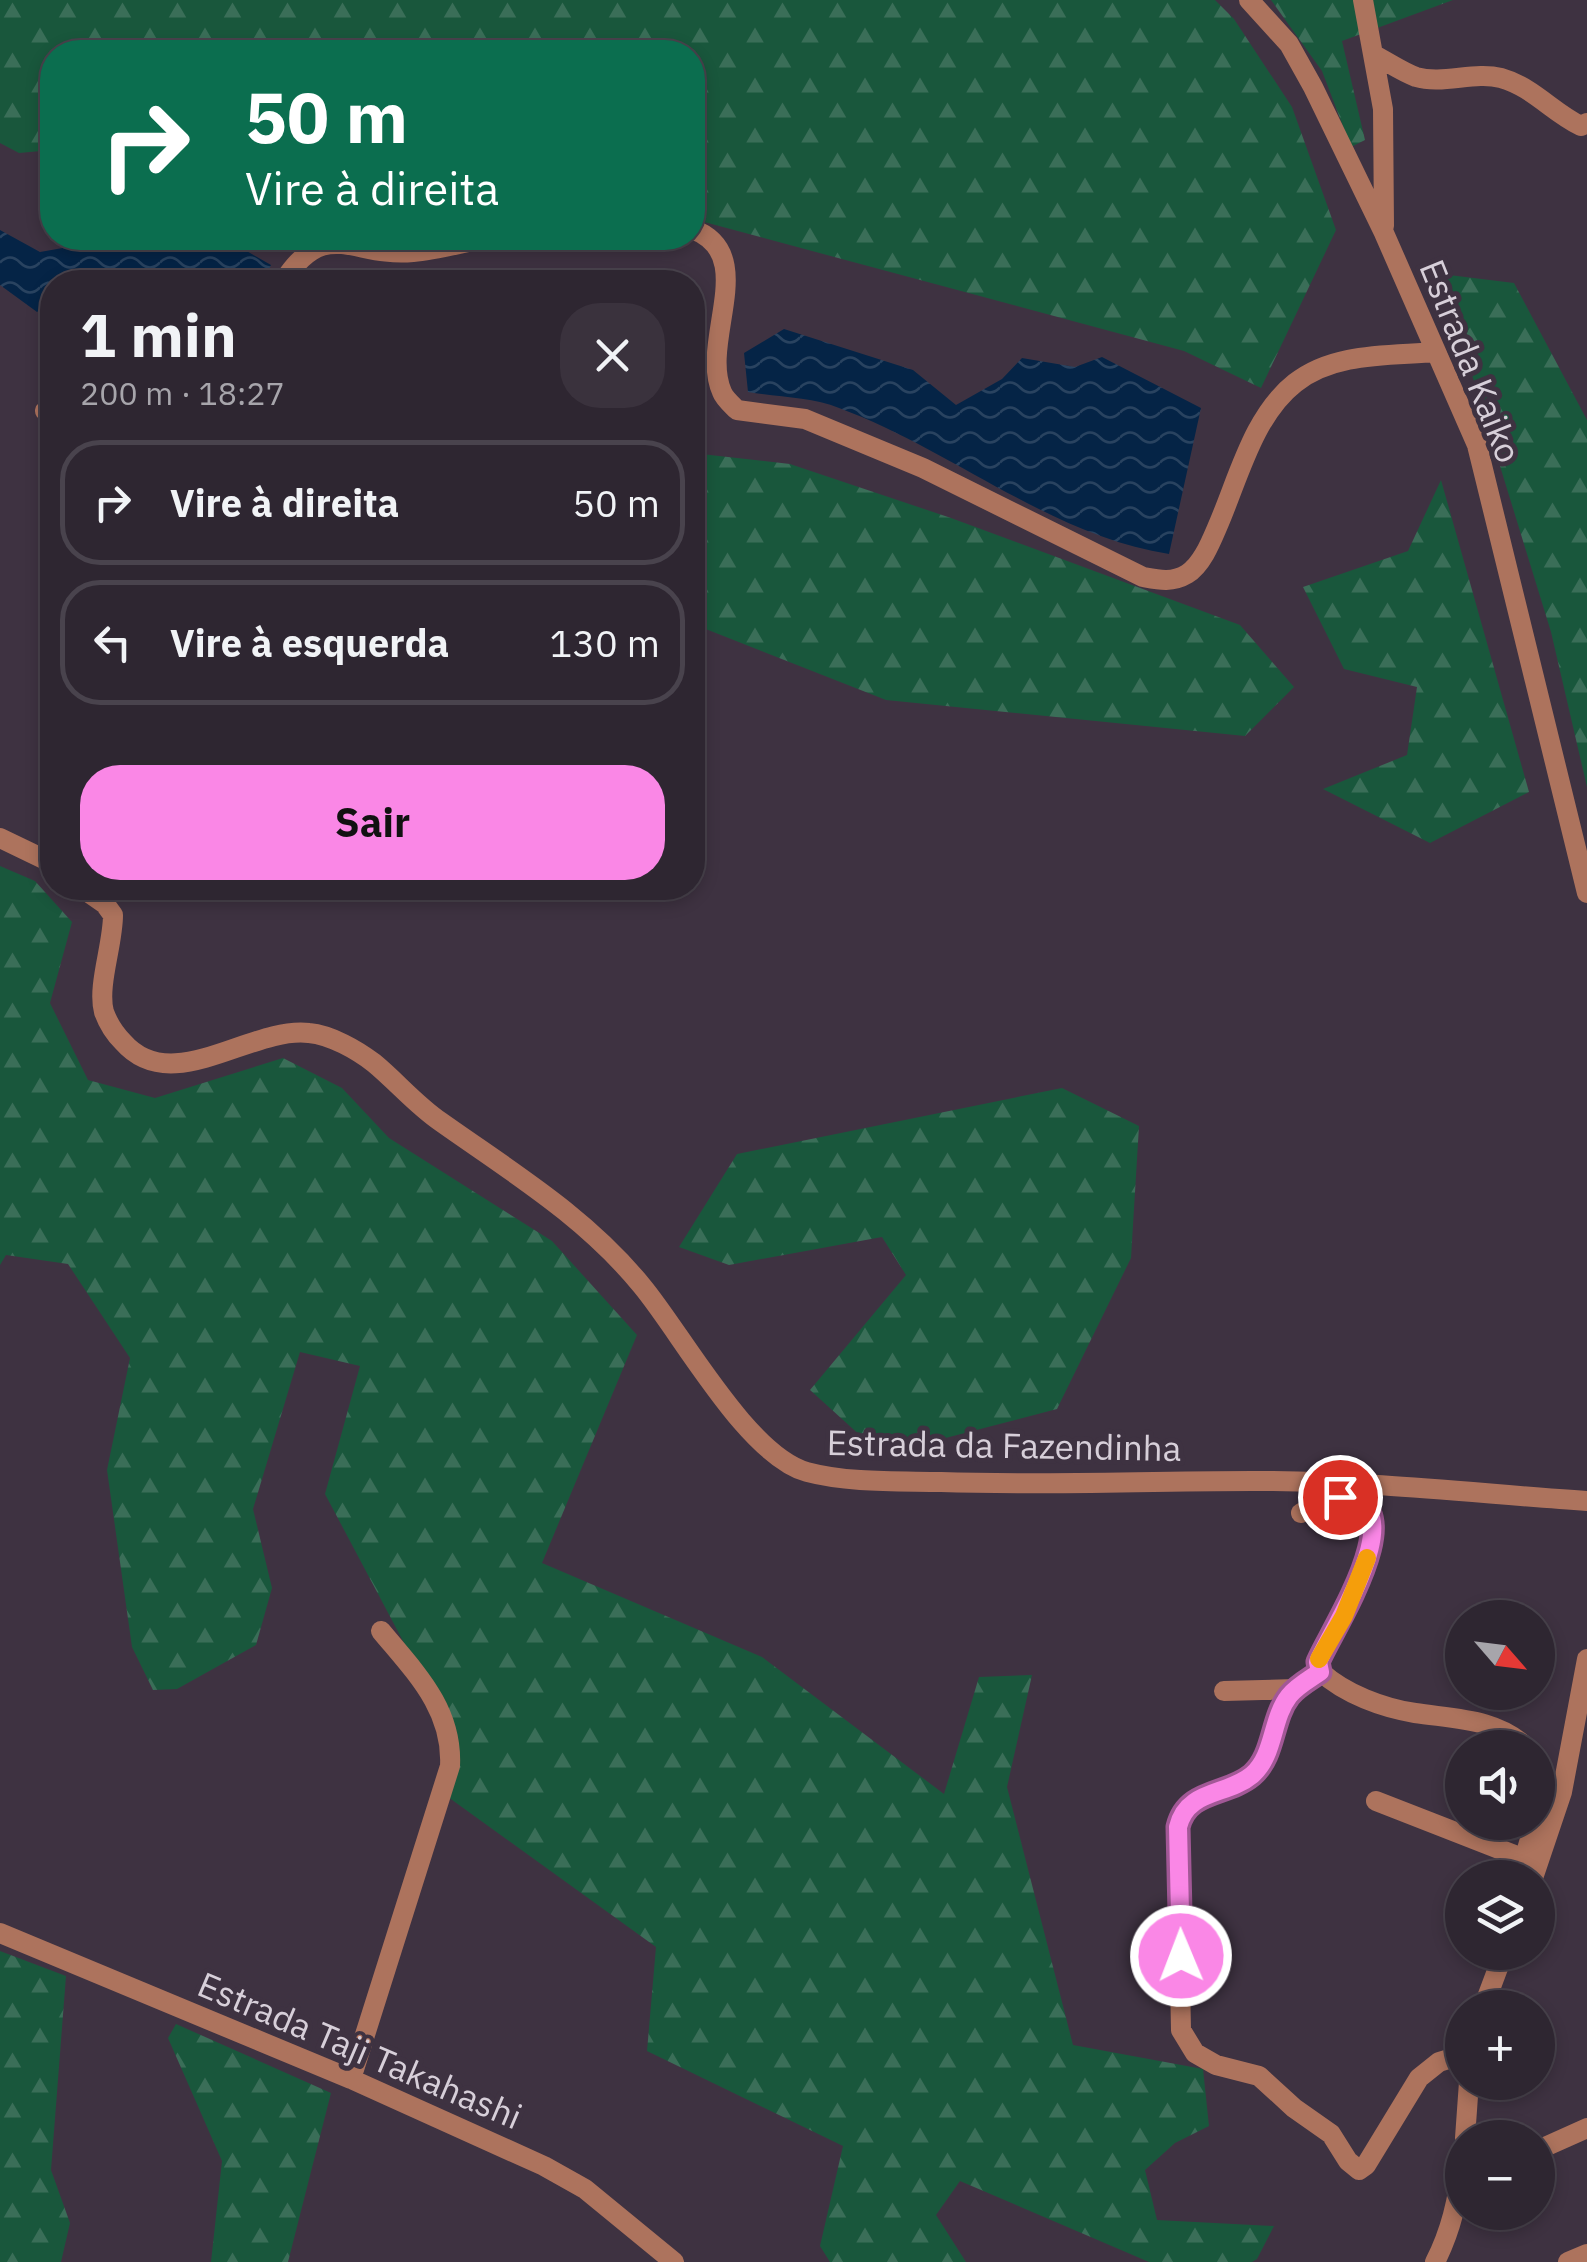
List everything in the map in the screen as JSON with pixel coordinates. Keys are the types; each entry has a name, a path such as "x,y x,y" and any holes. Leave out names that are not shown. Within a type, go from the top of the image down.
{"street":[{"name":"Estrada Kaiko","path":"1250,0 1289,44 1384,233 1476,445 1587,893"},
{"path":"1363,0 1384,109 1384,233"},
{"path":"1374,55 1418,78 1499,78 1526,87 1567,119 1581,126 1587,124"},
{"path":"1384,109 1418,78"},
{"path":"705,234 726,261 718,356 721,392 737,410 805,419 923,468 1142,577 1166,582 1189,573 1208,547 1259,428 1275,402 1294,384 1340,360 1436,352"},
{"path":"291,270 298,259 314,250"},
{"path":"374,250 425,250"},
{"path":"0,838 40,856"},
{"name":"Estrada da Fazendinha","path":"99,900 114,914 102,994 104,1013 113,1031 136,1056 146,1061 182,1063 292,1032 323,1036 349,1048 373,1063 441,1123 570,1212 608,1247 645,1289 745,1423 779,1458 803,1471 900,1481 1009,1484 1278,1481 1587,1501"},
{"path":"1301,1513 1320,1503 1350,1498 1366,1508 1372,1530 1370,1552 1318,1662 1320,1672 1340,1688 1390,1707 1502,1730"},
{"path":"351,2078 450,1766 451,1744 442,1712 424,1683 381,1631"},
{"path":"1536,1860 1562,1792 1587,1659"},
{"path":"1320,1672 1296,1689 1284,1704 1259,1768 1250,1778 1192,1802 1181,1814 1181,2030 1195,2053 1216,2065 1259,2076 1331,2134 1348,2161 1359,2170 1366,2165 1420,2078 1445,2060"},
{"path":"1224,1691 1296,1689"},
{"path":"1376,1801 1511,1860"},
{"name":"Estrada Taji Takahashi","path":"0,1933 351,2078 544,2166 586,2189 674,2262"},
{"path":"1555,2142 1587,2128"},
{"path":"1435,2262 1451,2230"},
{"path":"1568,2262 1587,2254"}],"green space":[{"path":"0,0 1215,0 1234,19 1292,107 1336,230 1261,388 1184,351 705,222 705,40 40,40 40,151 19,153 0,143"},
{"path":"1271,0 1453,0 1342,41 1365,140 1351,147 1322,71"},
{"path":"1441,274 1514,283 1587,420 1587,787 1551,632"},
{"path":"705,454 790,464 951,518 1240,625 1294,687 1245,736 886,700 705,629"},
{"path":"1441,480 1529,792 1430,843 1323,789 1407,755 1417,687 1344,669 1303,587 1408,551"},
{"path":"0,866 35,881 40,887 40,900 52,900 72,922 50,1003 88,1080 155,1098 283,1058 342,1088 389,1138 552,1241 637,1335 542,1563 762,1657 944,1794 979,1677 1032,1675 1007,1787 1073,2045 1203,2069 1209,2126 1175,2143 1145,2170 1157,2220 1274,2226 1257,2259 1149,2262 960,2181 936,2215 966,2262 830,2262 820,2246 843,2146 647,2051 656,1947 448,1797 446,1722 325,1494 360,1366 300,1352 253,1509 272,1588 256,1645 177,1689 153,1690 132,1647 107,1470 130,1358 68,1264 6,1255 0,1265"},
{"path":"1062,1088 1139,1126 1131,1258 1057,1409 903,1449 863,1438 810,1390 906,1275 882,1237 729,1265 679,1247 737,1154"},
{"path":"0,1951 66,1976 51,2170 70,2223 61,2262 0,2262"},
{"path":"176,2024 331,2093 288,2262 211,2262 222,2161 168,2038"}],"water":[{"path":"0,230 40,252 245,250 271,265 269,270 40,270 37,312 0,285"},
{"path":"784,329 913,370 956,405 1002,379 1022,358 1075,367 1102,357 1201,408 1169,554 1126,544 1042,511 880,425 829,404 748,392 744,353"}],"slow traffic":[{"path":"1319,1659 1344,1616 1367,1558"}],"route":[{"path":"1181,1956 1181,1814 1192,1802 1250,1778 1265,1758 1289,1696 1320,1672 1318,1662 1344,1616 1370,1552 1371,1518 1366,1508 1340,1497"}]}
